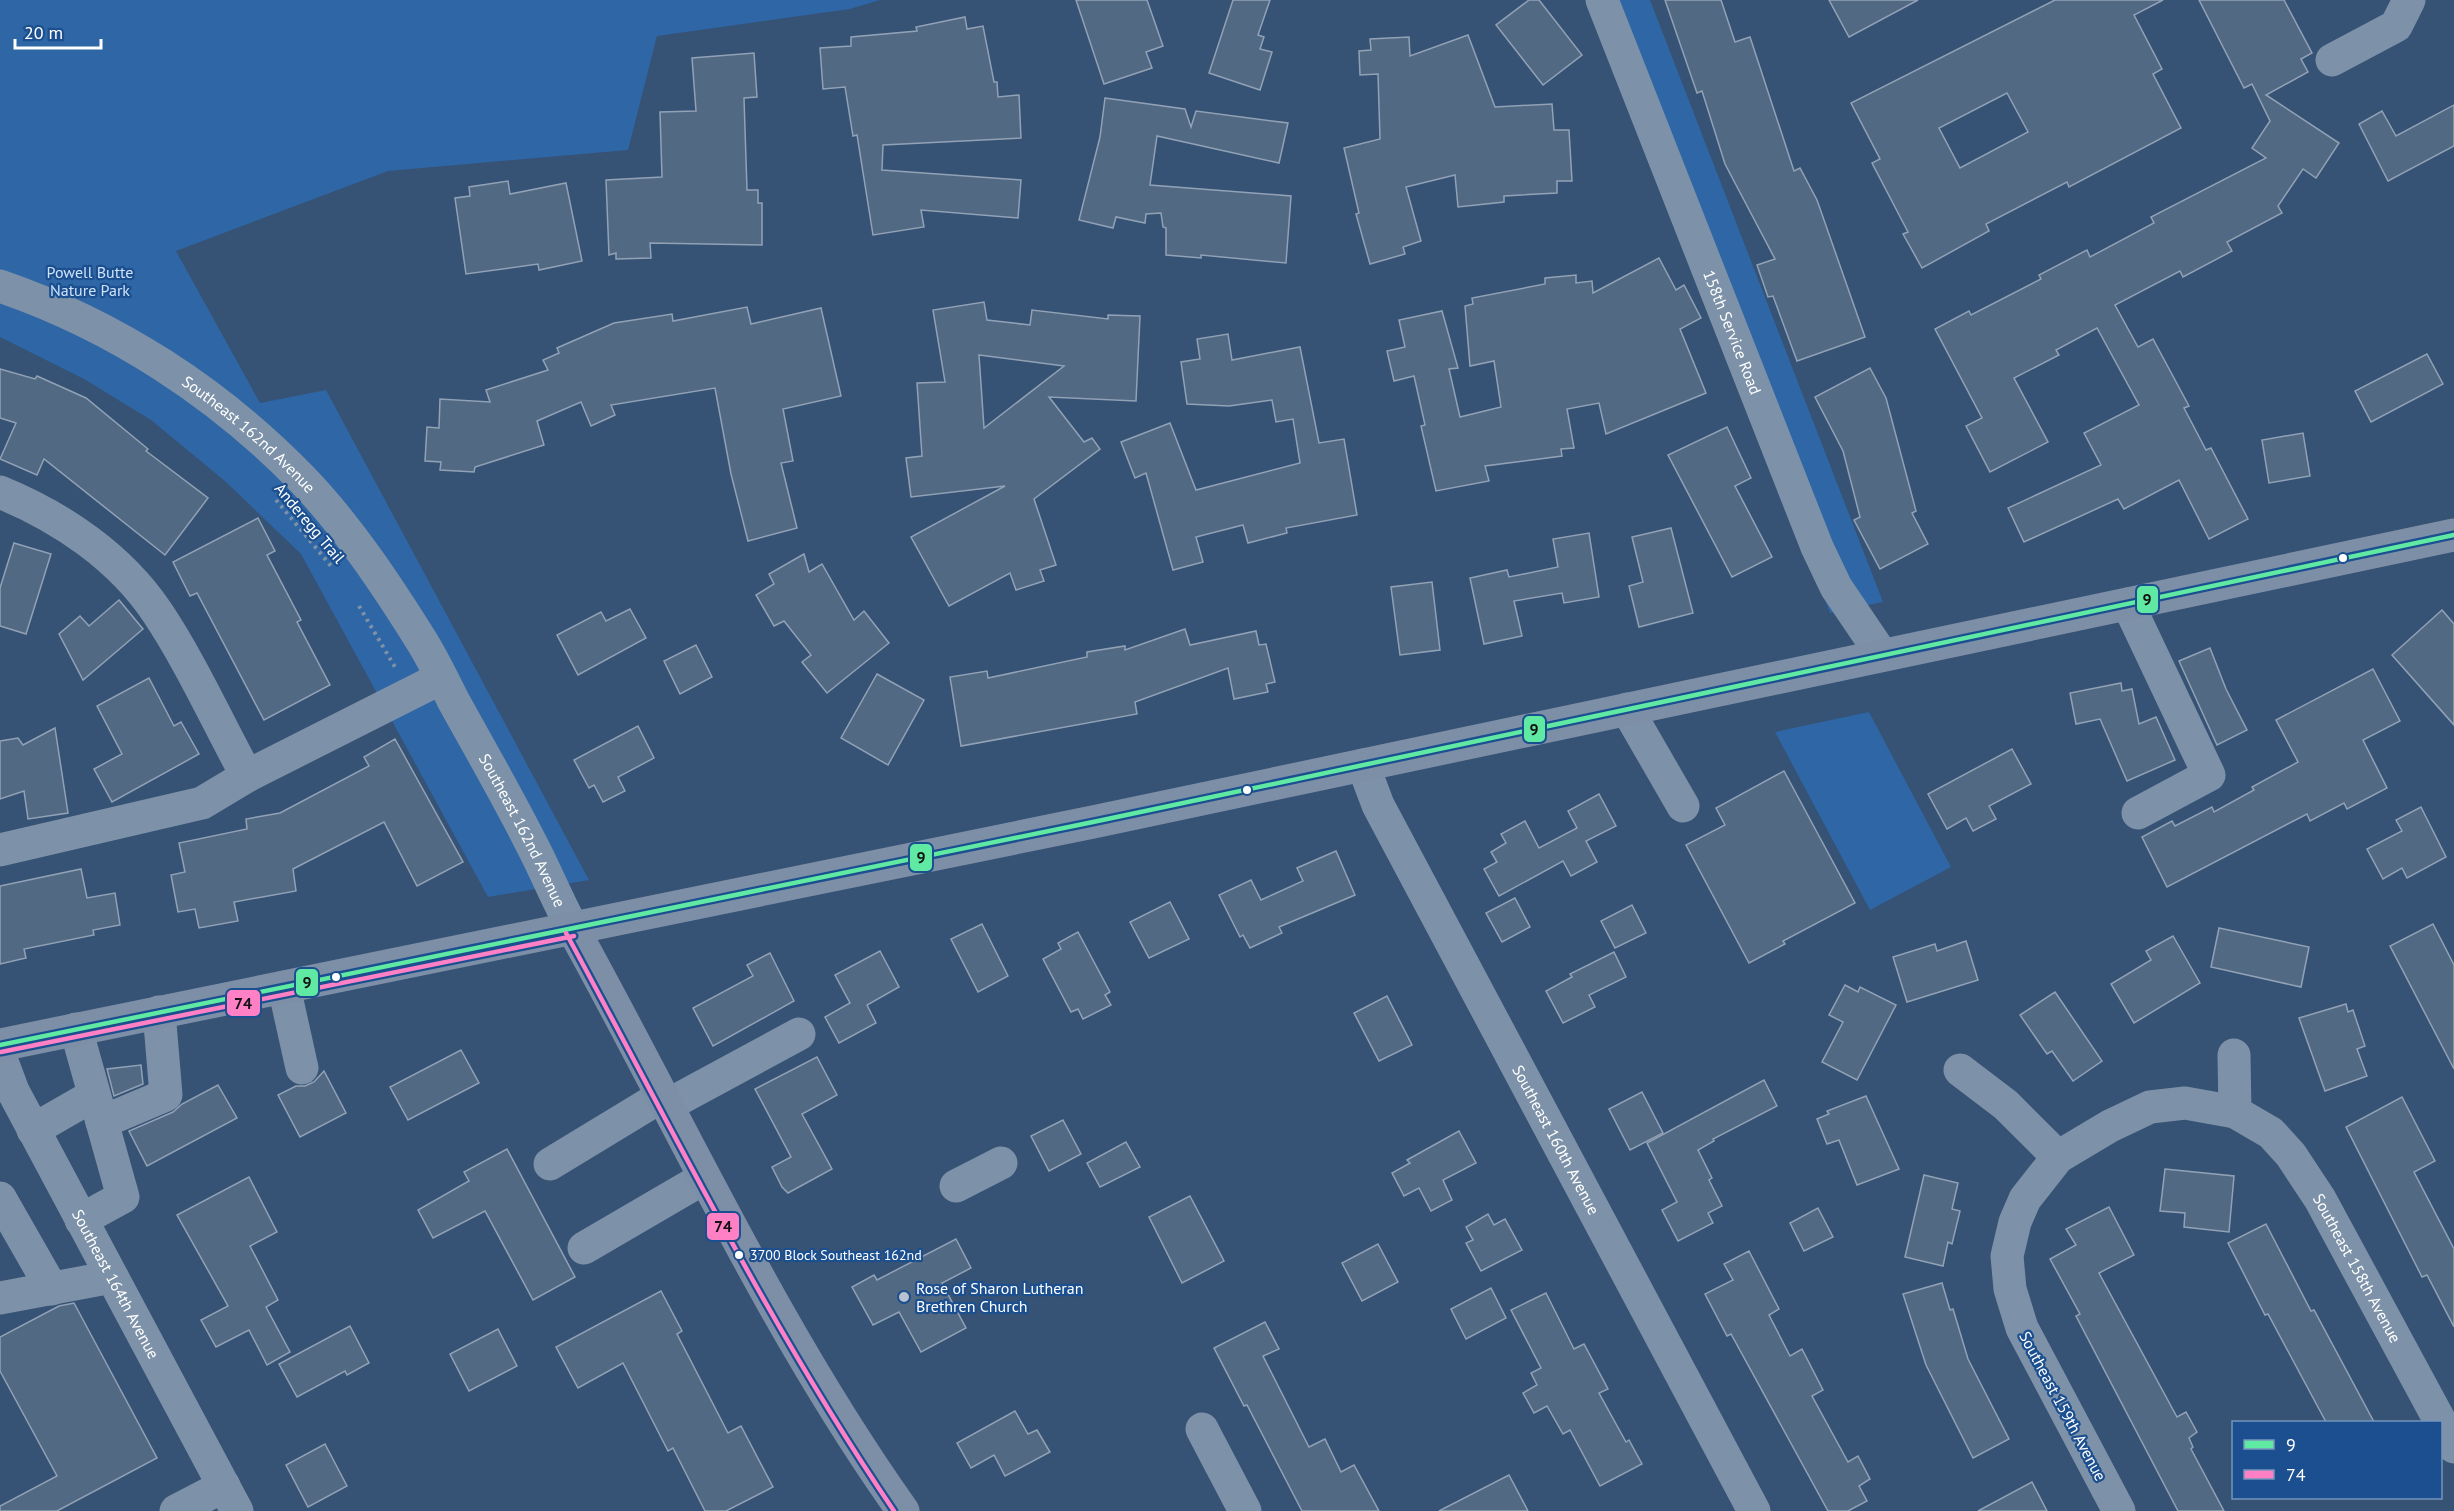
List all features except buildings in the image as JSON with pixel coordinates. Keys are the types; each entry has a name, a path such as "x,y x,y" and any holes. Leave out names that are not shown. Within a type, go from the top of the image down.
{"main road":[{"path":"0,1045 1363,765 2454,535"},
{"name":"Southeast 162nd Avenue","path":"573,929 800,1351 856,1442 903,1511"}],"street":[{"name":"158th Service Road","path":"1602,0 1817,547 1836,587 1882,655"},
{"path":"2332,60 2396,26 2409,0"},
{"name":"Southeast 162nd Avenue","path":"0,286 36,298 135,348 171,370 256,435 304,481 376,570 423,642 514,810 573,929"},
{"path":"0,492 42,511 89,542 109,558 144,595 170,633 247,776"},
{"path":"2128,604 2209,775 2138,813"},
{"path":"0,850 202,803 247,776 441,678"},
{"path":"1627,709 1683,806"},
{"name":"Southeast 160th Avenue","path":"1363,765 1384,816 1754,1511"},
{"path":"284,987 302,1068"},
{"path":"33,1130 98,1109 166,1095 159,1012"},
{"path":"76,1029 123,1197 81,1220"},
{"path":"550,1164 664,1101 799,1034"},
{"path":"2234,1055 2235,1112"},
{"name":"Southeast 164th Avenue","path":"0,1056 13,1091 33,1130 230,1498"},
{"path":"1960,1070 2006,1105 2058,1157"},
{"name":"Southeast 158th Avenue","path":"2058,1157 2110,1126 2150,1107 2185,1103 2235,1112 2271,1133 2292,1155 2320,1199 2440,1421"},
{"name":"Southeast 159th Avenue","path":"2058,1157 2025,1199 2014,1222 2007,1256 2010,1289 2022,1328 2119,1511"},
{"path":"956,1186 1001,1163"},
{"path":"584,1248 705,1178"},
{"path":"0,1198 52,1289"},
{"path":"0,1298 112,1277"},
{"name":"Southeast 158th Avenue","path":"2442,1425 2454,1447"},
{"path":"1202,1429 1245,1511"},
{"path":"176,1511 230,1498"}],"path":[{"name":"Anderegg Trail","path":"270,494 337,573"},
{"path":"354,596 411,693"}],"green space":[{"name":"Powell Butte Nature Park","path":"0,0 880,0 850,9 657,36 628,150 388,171 176,251 260,403 326,390 589,880 488,897 301,554 226,482 151,420 84,379 0,337"},
{"path":"1593,0 1650,0 1883,602 1830,613"},
{"path":"1869,712 1951,867 1870,910 1775,732"}],"transit line":[{"name":"9","path":"0,1045 1093,822 2454,535"},
{"name":"74","path":"566,933 763,1299 848,1441 894,1511"},
{"name":"74","path":"1,1052 574,936"}],"place":[{"name":"3700 Block Southeast 162nd","path":"739,1255"},
{"name":"Rose of Sharon Lutheran Brethren Church","path":"904,1297"}]}
